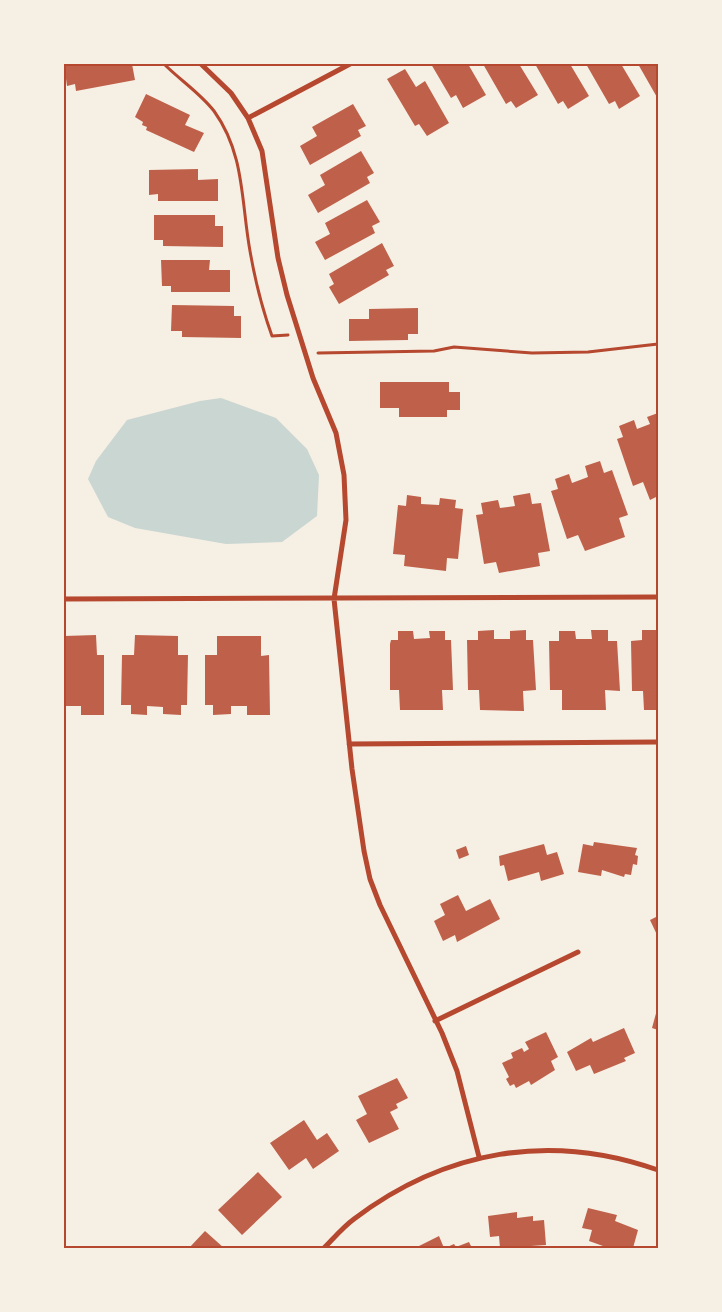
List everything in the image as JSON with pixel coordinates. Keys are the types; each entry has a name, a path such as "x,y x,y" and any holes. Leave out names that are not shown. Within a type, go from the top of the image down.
{"street":[{"path":"201,64 231,93 248,118 262,151 278,258 298,335 336,433 344,475 346,520 334,599 349,744 364,851 370,879 380,905 436,1021 457,1072 480,1157"},
{"path":"248,118 350,64"},
{"path":"64,599 658,597"},
{"path":"349,744 658,742"},
{"path":"436,1021 578,952"},
{"path":"324,1248 352,1220 391,1194 433,1172 480,1157 538,1150 570,1151 602,1154 658,1170"}],"path":[{"path":"164,64 203,98 214,111 225,130 236,154 250,251 264,314 272,336 298,335"},
{"path":"304,353 434,352 454,347 532,353 588,352 658,344"}],"shaded area":[{"path":"221,398 276,418 307,449 319,475 317,516 282,542 226,544 135,528 108,517 88,479 96,461 127,420 200,401"}],"building":[{"path":"64,64 132,64 135,80 76,91 75,84 67,86"},
{"path":"431,64 468,64 486,95 463,108 456,95 451,98"},
{"path":"483,64 519,64 538,95 516,108 511,101 506,104"},
{"path":"535,64 570,64 589,96 568,109 563,101 558,104"},
{"path":"586,64 621,64 640,96 619,109 615,101 609,104"},
{"path":"638,64 658,64 658,99"},
{"path":"405,69 416,87 425,81 449,123 427,136 419,124 415,126 387,79"},
{"path":"146,94 190,115 185,125 204,133 194,152 146,130 147,127 142,125 143,122 135,117"},
{"path":"353,104 366,126 358,130 361,136 310,165 300,146 317,136 312,127"},
{"path":"361,151 374,173 367,177 370,183 318,213 308,195 325,185 320,175"},
{"path":"198,169 198,180 218,179 218,201 158,201 158,194 149,195 149,170"},
{"path":"367,200 380,222 372,226 375,233 325,260 315,242 330,234 325,223"},
{"path":"154,215 215,215 215,226 223,226 223,247 163,246 163,240 154,240"},
{"path":"382,243 394,266 386,270 389,275 339,304 329,287 334,284 329,274"},
{"path":"161,260 210,260 209,270 230,270 230,292 171,292 171,286 162,286"},
{"path":"172,305 234,306 234,316 241,316 241,338 182,337 182,331 171,331"},
{"path":"418,308 418,334 408,334 408,340 349,341 349,319 369,319 369,309"},
{"path":"380,382 449,382 449,392 460,392 460,410 447,410 447,417 399,417 399,408 380,408"},
{"path":"658,413 658,496 650,500 643,482 633,486 617,439 623,437 619,426 634,420 637,429 650,424 647,417"},
{"path":"600,461 604,473 612,470 628,515 619,518 625,537 585,551 578,535 567,539 551,491 558,489 555,479 569,474 572,483 588,477 585,466"},
{"path":"530,493 532,504 541,503 550,551 538,553 540,566 499,573 496,562 484,564 476,515 483,514 481,503 498,500 500,508 515,506 513,496"},
{"path":"407,495 421,497 421,504 439,505 440,498 456,500 455,508 463,509 458,559 447,558 446,571 404,566 405,555 393,554 398,505 406,506"},
{"path":"494,630 494,639 510,639 510,631 526,630 526,640 533,640 536,690 523,691 524,711 480,710 479,690 468,690 467,640 478,640 478,631"},
{"path":"591,630 608,630 608,641 617,641 620,691 605,690 606,710 562,710 562,690 550,690 549,641 559,641 559,631 575,631 576,639 592,639"},
{"path":"642,630 658,630 658,710 644,710 643,691 632,691 631,641 642,640"},
{"path":"398,631 413,631 414,639 430,638 429,631 445,631 445,640 451,640 453,690 442,690 443,710 400,710 399,690 390,690 390,644 391,640 398,640"},
{"path":"96,635 97,655 104,655 104,715 81,715 81,706 66,706 66,715 64,715 64,636"},
{"path":"135,635 178,636 178,655 188,655 187,705 181,705 181,715 163,714 163,707 147,706 147,715 131,714 131,705 121,705 122,655 134,655"},
{"path":"217,636 261,636 261,656 269,655 270,715 247,715 247,706 231,706 231,714 213,715 213,705 205,705 205,655 217,655"},
{"path":"594,842 637,848 635,855 638,856 637,865 633,864 631,875 625,874 624,877 602,870 601,876 578,872 583,844 593,846"},
{"path":"544,844 547,855 557,852 564,874 541,881 539,872 508,881 504,865 500,866 499,856"},
{"path":"466,846 469,855 459,859 456,850"},
{"path":"458,895 466,911 490,899 500,919 457,942 455,935 443,941 434,921 445,915 440,904"},
{"path":"658,916 658,937 650,920"},
{"path":"658,1006 658,1030 652,1028"},
{"path":"624,1028 635,1053 624,1058 626,1061 594,1074 590,1065 576,1071 567,1052 591,1038 593,1042"},
{"path":"546,1032 558,1057 551,1061 555,1070 531,1085 529,1081 516,1088 514,1084 510,1086 506,1079 509,1077 502,1063 513,1058 511,1053 522,1048 524,1052 529,1049 525,1042"},
{"path":"397,1078 408,1098 396,1104 398,1108 390,1112 399,1129 369,1143 356,1120 367,1114 358,1096"},
{"path":"304,1120 317,1140 327,1133 339,1151 313,1169 306,1158 289,1170 270,1143"},
{"path":"258,1172 282,1197 242,1235 218,1210"},
{"path":"588,1208 617,1215 615,1221 638,1230 633,1248 603,1248 603,1246 589,1241 592,1230 582,1228"},
{"path":"517,1212 517,1218 533,1216 533,1221 544,1220 546,1245 500,1248 499,1236 490,1237 488,1216"},
{"path":"205,1231 224,1248 189,1248"},
{"path":"439,1236 444,1248 415,1248"},
{"path":"469,1242 472,1248 445,1248 454,1244 456,1247"}]}
